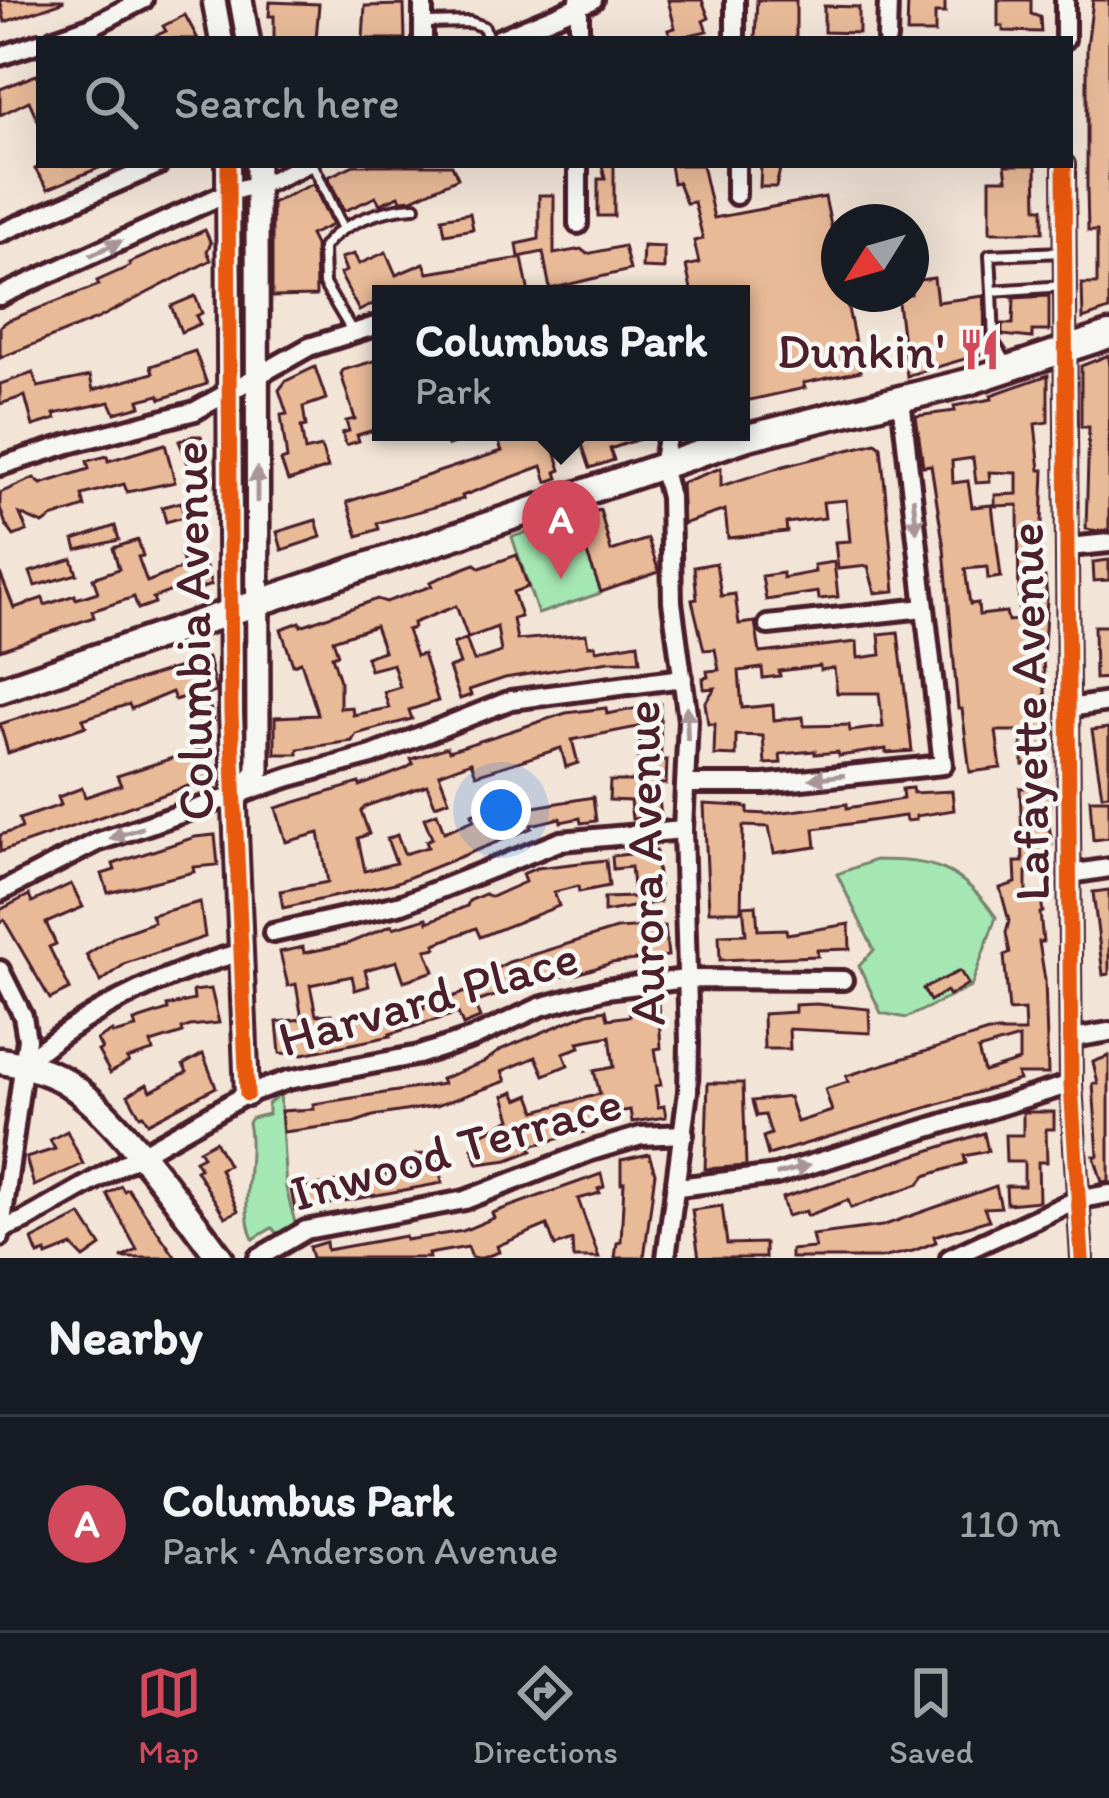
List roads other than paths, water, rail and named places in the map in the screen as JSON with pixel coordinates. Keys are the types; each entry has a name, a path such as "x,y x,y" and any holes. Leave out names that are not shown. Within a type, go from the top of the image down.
{"main road":[{"path":"750,437 1011,368 1109,335"},
{"path":"0,690 736,441"},
{"path":"12,1062 58,1077 77,1090 139,1157 220,1258"}],"street":[{"path":"63,36 142,0"},
{"path":"214,0 220,36"},
{"path":"242,0 248,36"},
{"path":"423,0 423,31"},
{"path":"735,0 735,36"},
{"path":"887,36 888,0"},
{"path":"1065,0 1065,36"},
{"path":"506,36 584,2"},
{"path":"579,36 584,2"},
{"path":"0,56 36,45"},
{"path":"0,233 151,168"},
{"name":"Columbia Avenue","path":"228,168 231,713 247,1094"},
{"path":"0,296 257,175 293,168"},
{"path":"578,168 578,224"},
{"path":"736,168 736,195"},
{"name":"Lafayette Avenue","path":"1064,168 1071,1084 1082,1258"},
{"name":"Columbia Avenue","path":"237,797 258,772 257,175"},
{"path":"0,466 69,443 164,421 230,394 309,347 372,326"},
{"path":"686,784 764,784 944,765 901,399"},
{"name":"Aurora Avenue","path":"666,441 662,466 670,496 672,602 688,720 683,830 689,1042 684,1134 666,1258"},
{"path":"1069,547 1109,543"},
{"path":"768,626 924,608"},
{"path":"0,892 97,842 290,777 372,755 511,700 683,678"},
{"path":"1069,708 1109,702"},
{"path":"273,933 402,904 561,841 683,830"},
{"path":"1071,874 1109,868"},
{"path":"12,1062 129,993 241,952"},
{"path":"0,970 22,1016 27,1039 12,1062 0,1233"},
{"name":"Harvard Place","path":"0,1233 247,1094 287,1080 419,1055 572,996 686,979 843,980"},
{"path":"1072,1038 1109,1032"},
{"path":"678,1186 776,1175 1071,1084"},
{"name":"Inwood Terrace","path":"258,1258 306,1229 465,1200 640,1136 684,1134"},
{"path":"950,1258 1076,1200 1109,1194"},
{"path":"289,1237 295,1258"}],"lane":[{"path":"423,31 470,22 484,27 487,36"},
{"path":"311,168 343,229"},
{"path":"352,331 328,293 322,274 323,248 343,229 398,208 415,207"},
{"path":"1011,368 994,343 990,256 1064,252"},
{"path":"992,292 1064,286"}],"place":[{"name":"Dunkin'","path":"979,350"},
{"name":"Columbus Park","path":"561,579"}]}
